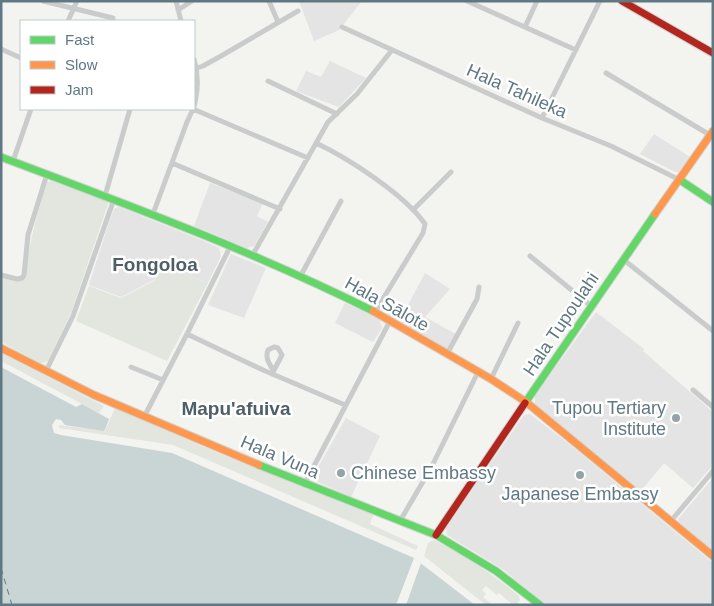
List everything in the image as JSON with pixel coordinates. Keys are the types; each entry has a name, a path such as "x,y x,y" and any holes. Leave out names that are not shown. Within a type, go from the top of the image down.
{"main road":[{"path":"625,2 713,54"},
{"name":"Hala Tupoulahi","path":"436,535 711,133"},
{"name":"Hala Sālote","path":"1,157 153,214 300,277 375,312 491,379 526,402 713,556"},
{"path":"680,180 713,202"},
{"name":"Hala Vuna","path":"1,348 94,395 144,417 304,484 436,535 496,571 540,605"}],"street":[{"path":"43,1 113,18"},
{"path":"68,20 76,1"},
{"path":"176,1 182,20"},
{"path":"178,10 192,1"},
{"path":"269,1 278,22"},
{"path":"467,1 576,50"},
{"path":"525,27 537,1"},
{"path":"542,118 600,1"},
{"path":"196,68 221,56 298,11"},
{"name":"Hala Tahileka","path":"342,28 542,118 611,146 680,180"},
{"path":"1,49 20,58"},
{"path":"252,256 328,122 357,94 392,50"},
{"path":"195,64 198,88 195,100"},
{"path":"606,73 711,133"},
{"path":"268,81 337,114"},
{"path":"195,109 308,158"},
{"path":"13,161 31,110"},
{"path":"105,196 130,110"},
{"path":"153,214 192,110"},
{"path":"316,143 337,153 393,192 425,224 423,233 375,312"},
{"path":"172,163 280,209"},
{"path":"413,210 451,172"},
{"path":"1,275 17,279 22,278 24,275 28,235 47,174"},
{"path":"46,371 73,316 114,199"},
{"path":"300,277 341,201"},
{"path":"144,417 230,247"},
{"path":"530,256 592,306"},
{"path":"624,260 713,331"},
{"path":"447,354 477,299 479,287"},
{"path":"304,484 390,321"},
{"path":"491,379 518,322"},
{"path":"187,334 345,406"},
{"path":"131,367 163,380"},
{"path":"400,521 430,468 478,372"},
{"path":"692,390 713,407"},
{"path":"670,522 713,471"}],"shaded area":[{"path":"299,1 362,1 339,30 314,41"},
{"path":"330,61 366,78 339,107 296,91 306,71 321,77"},
{"path":"654,134 690,157 679,172 675,172 640,154"},
{"path":"51,181 108,201 108,204 71,313 48,361 41,363 1,342 1,277 24,280 39,206 47,182"},
{"path":"210,183 263,203 257,216 268,222 254,246 247,248 194,226"},
{"path":"119,207 219,248 221,256 208,283 162,266 154,280 121,297 89,285 110,219 114,209"},
{"path":"231,254 266,268 244,318 208,305"},
{"path":"162,266 208,283 167,361 76,321 89,286 121,298 154,281"},
{"path":"425,273 450,289 425,317 456,334 450,347 446,348 382,311 381,308 388,296 407,307"},
{"path":"345,303 379,318 382,328 373,342 335,323"},
{"path":"596,312 644,349 643,351 713,412 713,465 693,488 664,463 641,491 535,404 535,395"},
{"path":"1,353 104,406 99,413 1,361"},
{"path":"1,367 76,407 82,404 109,419 103,431 65,425 61,420 56,419 52,425 54,433 172,453 414,558 475,605 1,605"},
{"path":"115,408 213,451 373,515 370,524 418,546 416,550 173,445 59,428 59,425 105,431"},
{"path":"530,414 713,563 713,605 546,605 504,570 447,535 446,528 524,415"},
{"path":"346,418 380,436 351,497 314,480 313,476"},
{"path":"713,478 713,551 679,522 678,519"},
{"path":"433,540 478,565 519,596 520,600 516,605 513,605 499,593 497,595 486,586 482,590 486,594 483,597 493,605 486,605 424,556 428,543"}],"pier":[{"path":"414,558 421,563 406,605 396,605"}],"ferry route":[{"path":"1,568 12,605"}],"traffic: fast":[{"path":"1,157 236,248 373,311"},
{"path":"680,180 713,202"},
{"path":"525,403 655,214"},
{"path":"259,465 436,535 496,571 540,605"}],"traffic: slow":[{"path":"655,214 713,131"},
{"path":"373,311 491,379 526,402 713,556"},
{"path":"1,348 94,395 259,465"}],"traffic: jam":[{"path":"622,1 713,53"},
{"path":"436,535 525,403"}],"place":[{"name":"Tupou Tertiary Institute","path":"676,418"},
{"name":"Chinese Embassy","path":"341,473"},
{"name":"Japanese Embassy","path":"580,475"}],"district":[{"name":"Fongoloa","path":"155,264"},
{"name":"Mapu'afuiva","path":"236,408"}]}
